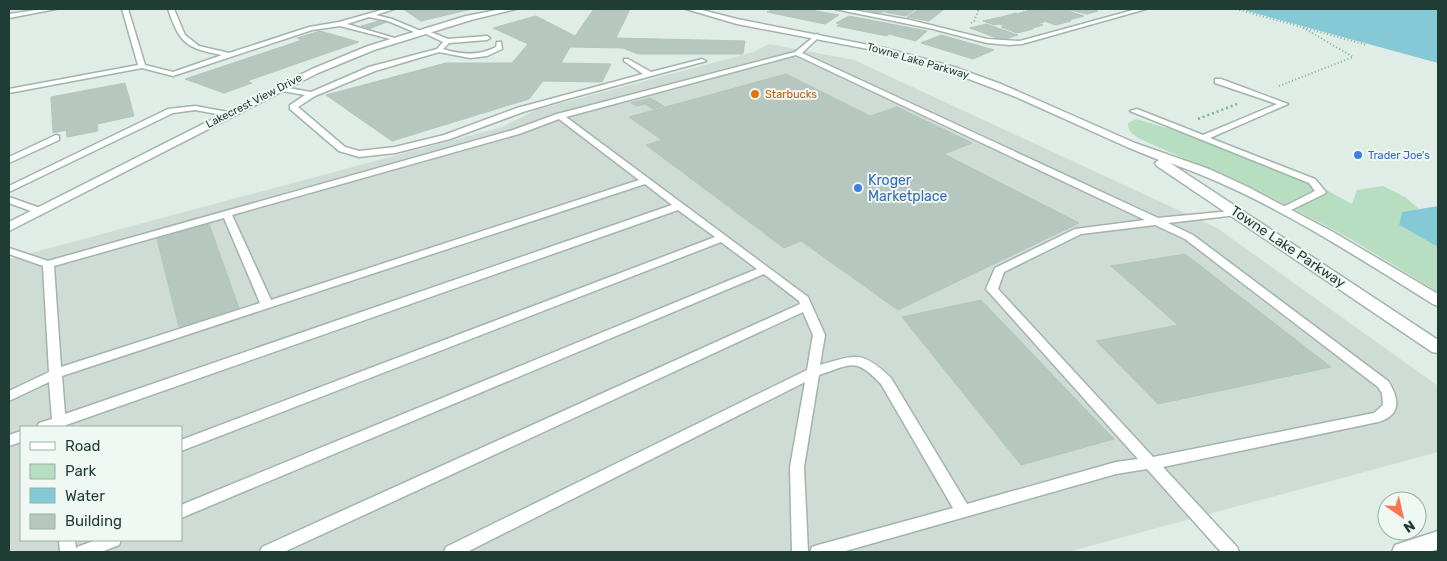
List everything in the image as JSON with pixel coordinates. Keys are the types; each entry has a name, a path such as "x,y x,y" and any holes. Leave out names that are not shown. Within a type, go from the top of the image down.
{"street":[{"name":"Lakecrest View Drive","path":"9,227 280,88 363,51 469,18 512,9"},
{"name":"Towne Lake Parkway","path":"690,9 745,23 888,51 953,70 1013,92 1136,147 1212,175 1284,210 1350,246 1438,301"},
{"name":"Towne Lake Parkway","path":"1136,147 1237,212 1438,348"},
{"path":"1403,552 1438,540"}],"lane":[{"path":"9,16 52,9"},
{"path":"125,9 142,66"},
{"path":"171,9 182,36 197,48 231,55"},
{"path":"9,90 142,66 174,74 311,28 340,24 391,9"},
{"path":"838,9 931,26 992,42 1011,44 1142,9"},
{"path":"370,16 390,20 447,41 487,38"},
{"path":"340,24 396,40"},
{"path":"9,251 48,264 516,132 560,116 797,53 817,36"},
{"path":"447,41 439,50 372,69 312,94 293,108 342,149 359,154 395,150 447,137 520,110 702,61"},
{"path":"439,50 462,57 472,56 496,50 500,48 499,43"},
{"path":"797,53 1189,237 1383,384 1389,393 1390,407 1378,417 1151,464 1116,468 818,552"},
{"path":"626,60 650,75"},
{"path":"1203,138 1284,104 1218,81"},
{"path":"280,88 312,94"},
{"path":"9,189 171,112 194,108 228,114"},
{"path":"1134,111 1312,181 1321,192 1284,210"},
{"path":"560,116 804,299 819,335 797,467 800,552"},
{"path":"9,160 56,138"},
{"path":"9,396 55,374 646,181"},
{"path":"9,200 39,211"},
{"path":"48,264 59,424 679,206"},
{"path":"1231,552 992,289 999,270 1079,230 1237,212"},
{"path":"227,214 267,305"},
{"path":"182,446 722,238"},
{"path":"182,512 765,270"},
{"path":"268,552 806,306"},
{"path":"452,552 813,372 853,360 870,365 886,381 963,511"},
{"path":"83,552 110,541"}],"path":[{"path":"1236,9 1367,45"}],"shaded area":[{"path":"769,44 854,60 1217,228 1438,386 1438,452 1068,552 9,552 9,259 502,127 536,110 754,52"}],"green space":[{"path":"1136,119 1207,140 1297,174 1352,204 1357,190 1383,186 1405,197 1419,209 1402,212 1399,225 1438,247 1438,292 1349,238 1261,192 1139,138 1132,133 1128,126 1128,123"}],"water":[{"path":"1240,9 1438,9 1438,63"},
{"path":"1438,206 1438,247 1399,225 1402,212"}],"building":[{"path":"403,9 472,9 421,21"},
{"path":"594,9 630,9 616,38 745,41 743,54 638,54 623,48 570,47 561,63 611,64 602,82 543,81 529,99 392,141 326,95 446,63 512,63 528,44 493,28 536,16 575,36"},
{"path":"769,9 805,9 839,15 825,24 767,12 771,10"},
{"path":"861,9 887,9 881,13"},
{"path":"890,9 916,9 906,16 884,12"},
{"path":"919,9 943,10 929,21 907,17"},
{"path":"1034,9 1071,21 1056,25 1019,13"},
{"path":"1037,9 1062,9 1084,16 1069,20"},
{"path":"1065,9 1092,9 1098,11 1087,14"},
{"path":"1016,13 1044,22 1038,23 1043,25 1033,28 1001,17"},
{"path":"849,16 927,31 916,41 889,34 887,36 837,26 840,24 836,23"},
{"path":"1000,17 1033,29 1017,33 1001,27 1006,26 994,25 983,21"},
{"path":"382,20 387,22 369,29 361,26"},
{"path":"986,24 1018,35 1002,40 970,28"},
{"path":"320,31 359,42 247,81 252,83 224,93 185,79 302,40 297,38"},
{"path":"941,35 994,50 973,59 921,43"},
{"name":"Kroger Marketplace","path":"786,74 870,116 897,107 972,143 944,154 1079,223 898,310 801,241 784,248 646,145 662,140 629,117"},
{"path":"125,83 134,116 97,124 98,131 67,137 66,130 53,133 51,97"},
{"path":"650,98 664,106 653,109 645,104 636,106 631,103"},
{"path":"209,224 239,308 179,327 157,239"},
{"path":"1185,254 1331,367 1158,404 1096,341 1178,325 1111,266"},
{"path":"981,300 1114,439 1021,465 902,317"}],"place":[{"name":"Starbucks","path":"755,94"},
{"name":"Trader Joe's","path":"1358,155"},
{"name":"Kroger Marketplace","path":"858,188"}]}
